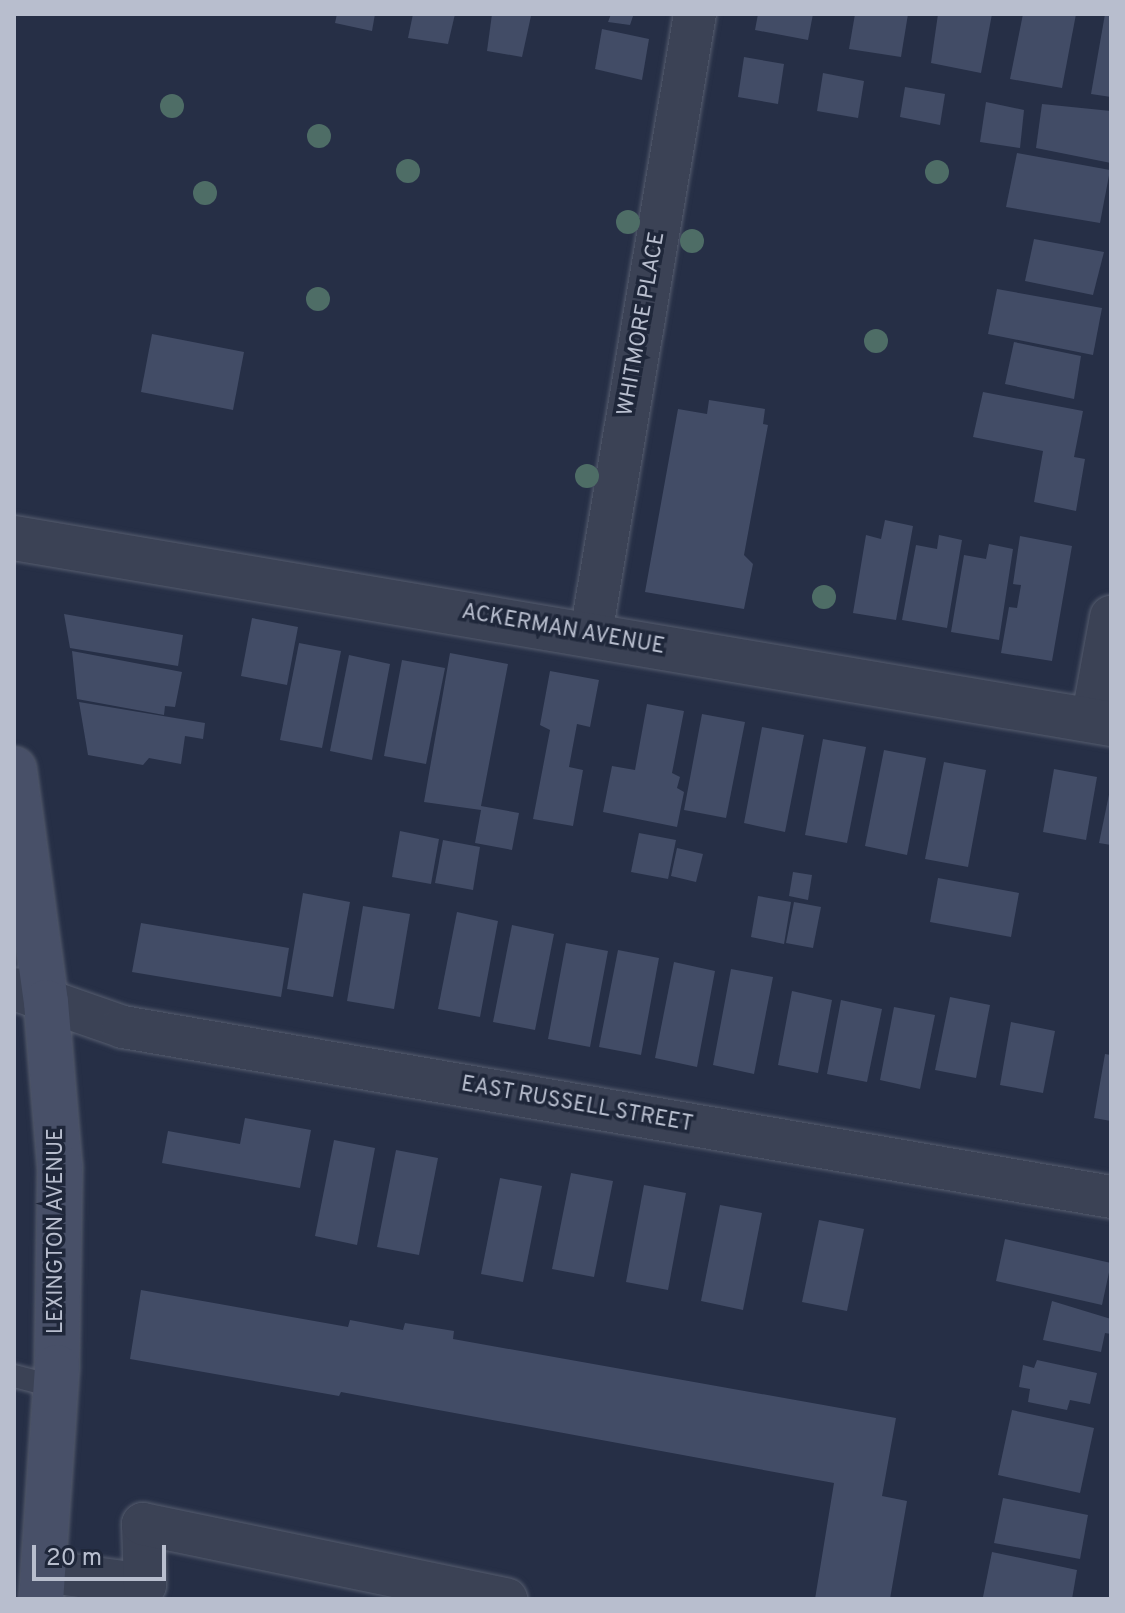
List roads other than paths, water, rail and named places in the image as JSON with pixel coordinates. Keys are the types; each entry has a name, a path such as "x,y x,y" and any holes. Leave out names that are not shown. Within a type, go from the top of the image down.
{"main road":[{"name":"LEXINGTON AVENUE","path":"14,769 30,995 60,1167 56,1387 42,1585"}],"street":[{"name":"WHITMORE PLACE","path":"591,634 695,14"},
{"name":"ACKERMAN AVENUE","path":"14,538 1102,723"},
{"path":"1102,723 1111,617"},
{"name":"EAST RUSSELL STREET","path":"30,995 123,1027 1111,1197"},
{"path":"42,1585 152,1592 143,1524 506,1599"}],"lane":[{"path":"14,1376 56,1387"}]}
